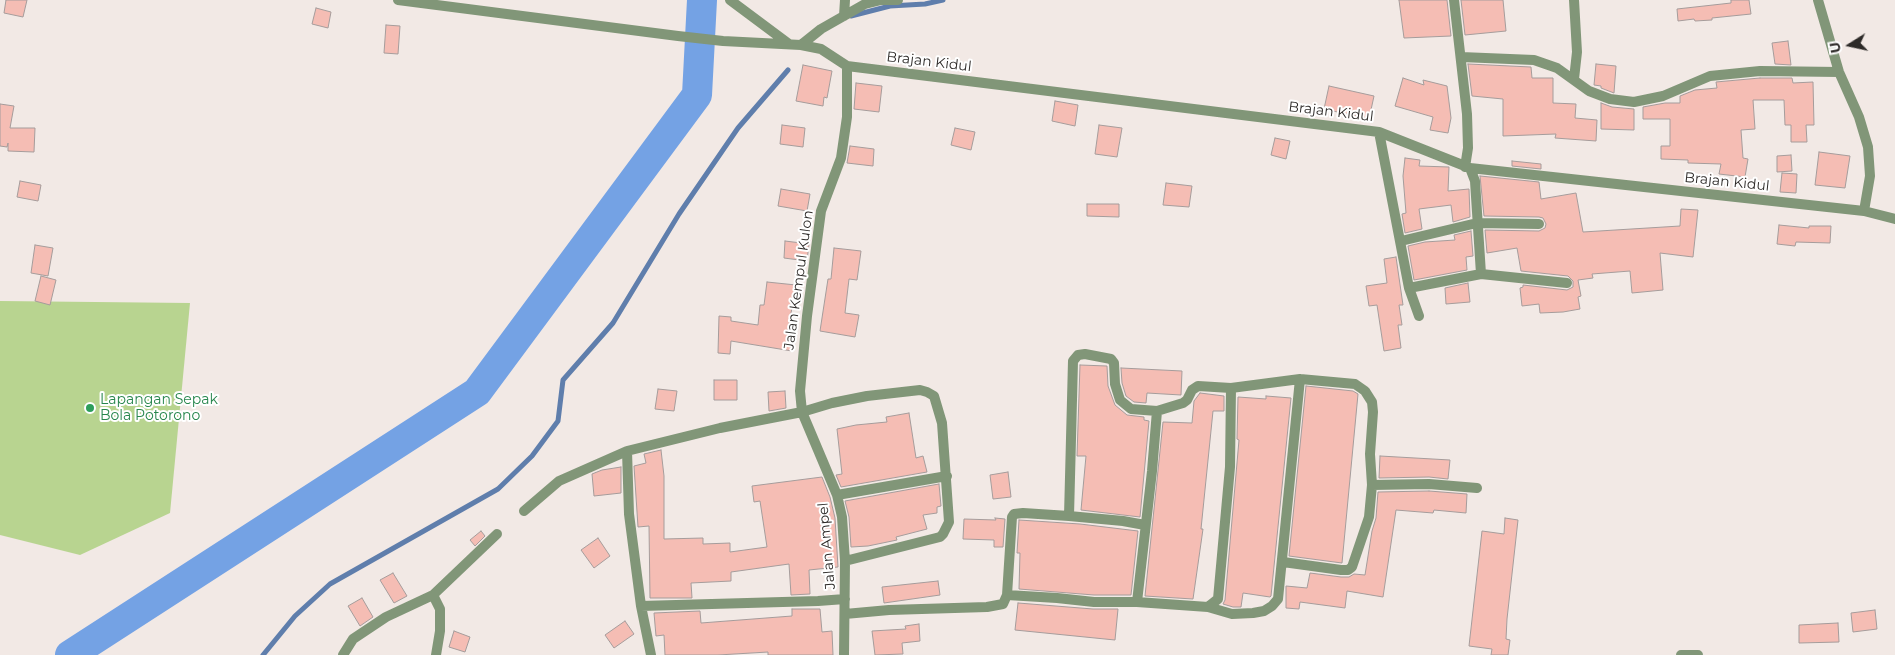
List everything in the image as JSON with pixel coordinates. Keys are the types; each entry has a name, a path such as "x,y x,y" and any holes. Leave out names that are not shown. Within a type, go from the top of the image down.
{"street":[{"path":"398,0 678,36 723,41 801,45 820,29 865,4 882,0 898,0"},
{"path":"730,0 789,44"},
{"path":"844,0 844,16"},
{"path":"1454,0 1467,122 1467,167 1475,181 1481,274"},
{"path":"1574,0 1577,52 1574,79"},
{"path":"1818,0 1839,72 1859,117 1868,147 1870,176 1864,211"},
{"name":"Brajan Kidul","path":"801,45 821,49 847,66 1379,132 1467,167 1864,211 1895,219"},
{"path":"1461,57 1534,60 1557,68 1589,91 1610,98 1634,102 1663,96 1710,76 1760,71 1839,72"},
{"name":"Jalan Kempul Kulon","path":"802,412 800,391 807,316 821,211 841,158 847,117 847,66"},
{"path":"1379,132 1409,288 1419,316"},
{"path":"1401,241 1477,222 1539,224"},
{"path":"1409,288 1481,274 1567,283"},
{"path":"1069,516 1073,361 1075,357 1085,354 1111,358 1114,363 1115,384 1120,400 1131,409 1157,411 1175,407 1187,400 1192,390 1198,386 1231,388 1300,379 1355,384 1365,391 1372,402 1374,412 1370,454 1372,485 1369,517 1352,567 1348,570 1341,570 1282,562"},
{"path":"1007,595 1094,602 1137,602 1208,607 1232,614 1264,611 1272,606 1278,599 1300,379"},
{"path":"1208,607 1218,599 1230,467 1231,388"},
{"path":"524,511 559,481 627,451 720,428 802,412 832,403 867,396 920,390 927,392 934,396 942,423 949,522 940,537 845,561"},
{"path":"1137,602 1157,411"},
{"name":"Jalan Ampel","path":"802,412 838,496 842,517 845,561 844,655"},
{"path":"627,451 629,514 651,655"},
{"path":"838,496 947,476"},
{"path":"1372,485 1430,484 1477,488"},
{"path":"845,614 889,610 987,607 1003,604 1007,595 1012,517 1014,514 1069,516 1145,525"},
{"path":"343,655 353,639 386,617 433,595 498,534"},
{"path":"433,595 440,609 440,630 436,655"},
{"path":"642,606 818,602 845,599"},
{"path":"1681,655 1698,655"}],"green space":[{"name":"Lapangan Sepak Bola Potorono","path":"0,301 190,303 170,513 80,555 0,535"}],"building":[{"path":"6,0 27,0 23,17 4,13"},
{"path":"1399,0 1447,0 1451,36 1404,38"},
{"path":"1461,0 1503,0 1506,31 1465,35"},
{"path":"1731,0 1749,0 1751,14 1712,18 1712,20 1695,21 1694,19 1678,21 1677,9 1731,3"},
{"path":"316,8 331,12 328,28 312,24"},
{"path":"386,25 400,26 398,54 384,53"},
{"path":"1788,41 1791,65 1775,64 1772,43"},
{"path":"1468,64 1531,67 1532,78 1553,78 1553,103 1576,104 1575,118 1597,120 1596,141 1555,138 1556,134 1503,136 1503,99 1472,96"},
{"path":"1596,64 1616,66 1614,93 1601,88 1601,86 1594,85"},
{"path":"803,65 832,71 827,98 824,97 823,106 796,101"},
{"path":"1403,78 1424,85 1423,80 1447,86 1451,118 1448,133 1430,130 1433,117 1395,106"},
{"path":"1760,78 1792,78 1793,83 1813,82 1814,125 1806,125 1807,142 1791,142 1791,125 1785,125 1784,100 1753,100 1755,129 1741,130 1743,158 1748,159 1745,177 1719,174 1721,164 1688,163 1688,160 1661,159 1661,146 1670,146 1670,119 1643,119 1643,107 1665,103 1680,103 1680,96 1695,90 1717,88 1716,82"},
{"path":"856,83 882,86 879,112 854,109"},
{"path":"1329,86 1374,96 1369,119 1324,109"},
{"path":"1055,101 1078,105 1075,126 1052,121"},
{"path":"1601,103 1612,107 1634,109 1634,130 1601,129"},
{"path":"0,104 14,106 10,128 35,128 34,152 8,151 8,143 7,147 0,146"},
{"path":"782,125 805,128 803,147 780,144"},
{"path":"1099,125 1122,128 1117,157 1095,154"},
{"path":"955,128 975,132 971,150 951,145"},
{"path":"1275,138 1290,141 1286,159 1271,155"},
{"path":"850,146 874,149 873,166 847,163"},
{"path":"1819,152 1850,156 1845,188 1815,185"},
{"path":"1791,155 1792,171 1777,172 1777,156"},
{"path":"1405,158 1420,160 1419,166 1449,167 1448,191 1469,189 1470,217 1453,222 1451,205 1419,209 1422,229 1405,233 1402,214 1406,213 1403,176"},
{"path":"1512,161 1541,164 1541,169 1512,166"},
{"path":"1782,173 1797,174 1796,193 1780,192"},
{"path":"1480,176 1539,182 1541,199 1576,193 1583,232 1680,226 1681,209 1698,210 1693,257 1660,253 1663,290 1632,293 1630,271 1592,274 1593,278 1578,280 1581,296 1578,297 1580,309 1540,313 1539,304 1522,306 1520,288 1523,285 1567,290 1573,287 1573,281 1568,276 1521,271 1517,248 1487,253 1485,230 1539,231 1545,228 1546,224 1543,218 1539,217 1484,216"},
{"path":"20,181 41,185 38,201 17,197"},
{"path":"1166,183 1192,186 1189,207 1163,205"},
{"path":"781,189 810,194 807,211 778,206"},
{"path":"1087,204 1119,204 1119,217 1087,216"},
{"path":"1779,225 1809,228 1809,226 1831,226 1830,243 1796,242 1795,246 1777,244"},
{"path":"1471,231 1473,256 1466,257 1467,270 1414,280 1408,246 1425,242 1455,240 1454,235"},
{"path":"785,241 809,244 807,261 784,258"},
{"path":"35,245 53,248 48,276 31,273"},
{"path":"834,248 861,251 857,280 849,279 845,313 859,315 855,337 820,331 828,279 831,279"},
{"path":"1396,257 1403,305 1399,305 1402,325 1398,325 1401,348 1384,351 1377,305 1369,306 1366,286 1387,283 1384,259"},
{"path":"41,276 56,280 50,305 35,301"},
{"path":"767,282 796,285 788,330 795,331 792,351 731,341 730,354 718,353 719,316 731,317 731,321 758,325 760,305 764,305"},
{"path":"1468,283 1470,302 1446,304 1445,288"},
{"path":"1080,365 1107,366 1108,386 1115,405 1127,415 1144,417 1144,420 1149,421 1140,517 1081,510 1086,456 1077,456"},
{"path":"1121,368 1182,371 1181,395 1147,393 1146,403 1134,402 1126,396 1122,383"},
{"path":"714,380 737,380 737,400 714,400"},
{"path":"1306,386 1353,391 1358,394 1342,563 1289,556"},
{"path":"658,389 677,391 674,411 655,409"},
{"path":"785,391 786,408 769,411 768,392"},
{"path":"1200,393 1224,396 1224,411 1213,411 1201,529 1203,529 1193,599 1145,596 1163,422 1192,423 1194,401"},
{"path":"1266,396 1291,398 1271,596 1243,593 1241,607 1233,607 1223,604 1225,600 1239,440 1237,439 1238,397 1266,399"},
{"path":"909,413 916,458 923,456 927,472 841,487 836,475 842,474 837,429 887,422 886,417"},
{"path":"661,450 664,476 664,539 703,538 703,544 730,543 730,552 767,547 760,501 754,502 752,486 822,477 830,497 835,518 838,567 809,570 810,594 791,595 789,564 731,572 731,581 691,583 692,598 650,598 649,526 638,527 634,466 646,463 644,454"},
{"path":"1380,456 1450,460 1448,479 1429,477 1379,478"},
{"path":"621,467 621,493 594,496 592,474 602,470"},
{"path":"1008,472 1011,497 993,499 990,475"},
{"path":"939,484 941,506 937,507 937,513 923,515 927,529 896,537 897,540 868,546 851,547 849,517 845,501"},
{"path":"1429,491 1467,494 1466,513 1434,510 1433,513 1396,510 1383,597 1347,591 1345,608 1300,602 1299,609 1286,608 1286,586 1307,588 1310,573 1341,577 1349,577 1354,574 1365,575 1376,518 1378,492"},
{"path":"995,518 1005,519 1003,547 994,547 994,540 963,539 964,519 996,520"},
{"path":"1505,518 1518,520 1507,619 1506,639 1510,640 1508,655 1491,655 1492,649 1469,646 1482,531 1504,534"},
{"path":"1019,520 1080,524 1138,531 1131,595 1094,595 1019,589 1020,553 1017,553"},
{"path":"481,531 485,536 475,546 470,540"},
{"path":"598,538 610,556 594,568 581,550"},
{"path":"393,573 407,596 394,603 380,580"},
{"path":"938,581 940,595 884,603 882,587"},
{"path":"362,598 373,617 360,626 348,606"},
{"path":"1018,603 1118,609 1115,640 1015,630"},
{"path":"792,609 820,609 822,632 832,631 833,655 768,655 768,652 718,655 665,655 664,635 656,636 654,613 700,611 701,623 792,616"},
{"path":"1875,610 1877,629 1853,632 1851,613"},
{"path":"625,621 634,634 614,648 605,635"},
{"path":"1838,623 1839,642 1799,643 1799,625"},
{"path":"919,624 920,641 902,643 903,654 875,655 872,631 906,629 905,626"},
{"path":"454,631 470,637 465,652 449,647"}],"waterway":[{"path":"70,655 477,392 697,95 702,0"},
{"path":"851,16 890,6 925,4 943,0"},
{"path":"263,655 295,616 330,584 498,489 532,456 558,421 563,380 613,323 679,214 738,128 788,70"}],"place":[{"name":"Lapangan Sepak Bola Potorono","path":"90,408"}]}
